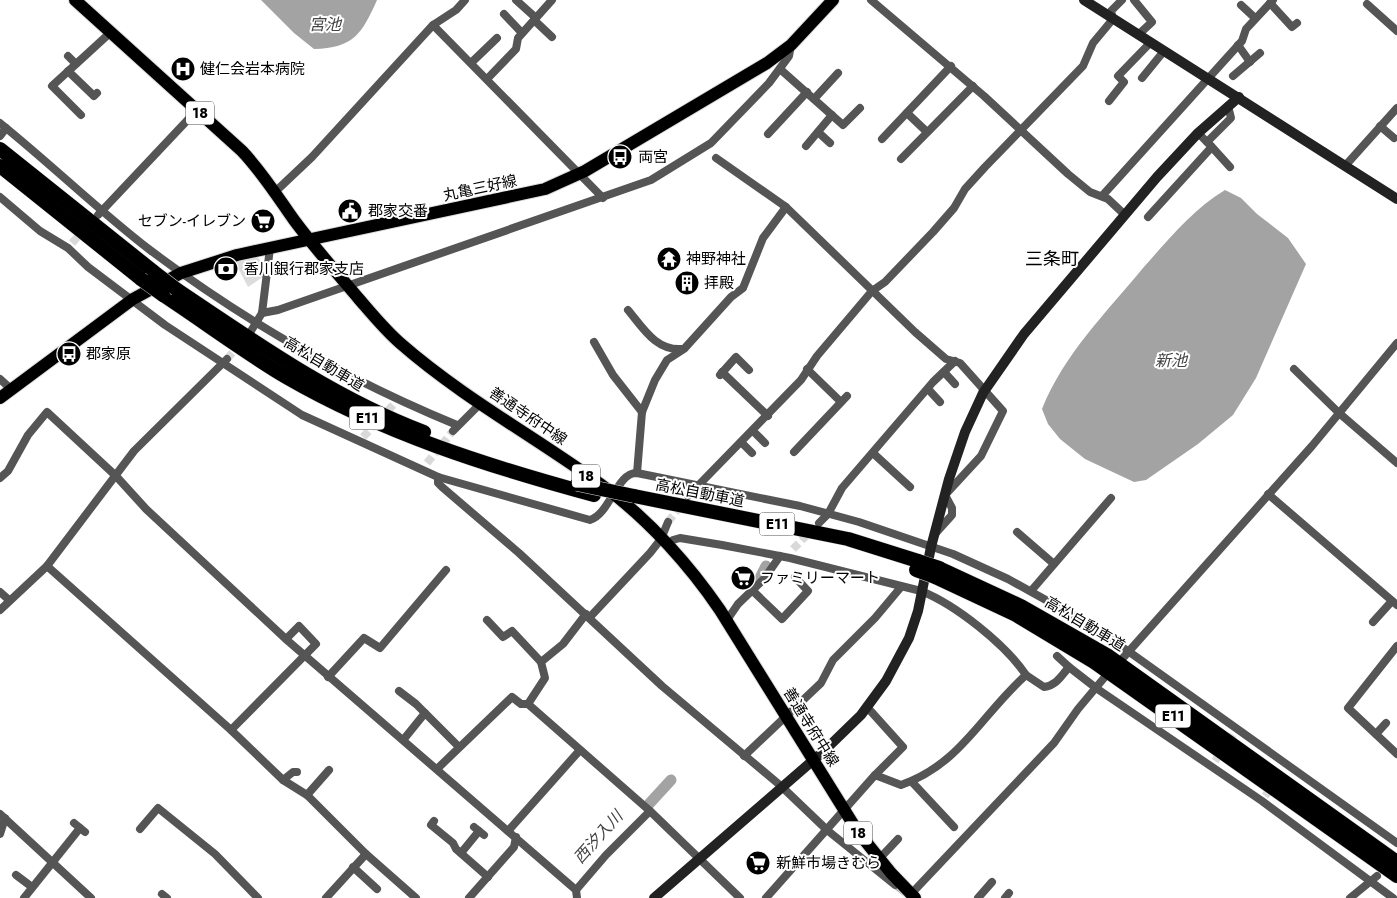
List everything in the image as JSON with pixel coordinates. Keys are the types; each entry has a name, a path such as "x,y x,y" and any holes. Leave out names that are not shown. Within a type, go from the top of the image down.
{"highway":[{"name":"高松自動車道","path":"0,149 176,289 247,337 354,402 407,426 503,463 639,501 790,534 917,566 1021,606 1107,655 1396,847"},
{"name":"高松自動車道","path":"0,166 141,279 286,376 393,430 500,470 594,495 639,501"},
{"name":"高松自動車道","path":"937,573 1016,615 1094,662 1397,876"}],"main road":[{"name":"善通寺府中線","path":"75,0 242,151 276,192 346,287 398,342 428,367 480,404 614,495 664,542 705,588 727,620 844,810 879,859 913,896"},
{"name":"丸亀三好線","path":"0,398 133,299 181,273 237,255 529,193 579,174 767,63 792,45 833,0"}],"street":[{"path":"276,192 312,157 433,25 456,10 465,0"},
{"path":"516,0 552,37"},
{"path":"871,0 933,54 951,66 1068,174 1090,192 1102,196 1125,215"},
{"path":"1084,0 1397,198"},
{"path":"688,496 696,485 742,443 768,416 801,380 872,291 885,282 939,226 954,208 965,189 1083,66 1093,43 1113,19 1112,10 1122,0"},
{"path":"1134,0 1152,22 1138,34"},
{"path":"488,78 516,49 518,38 549,1"},
{"path":"1102,196 1238,45 1246,29 1272,2 1292,27 1297,23"},
{"path":"1240,4 1255,18"},
{"path":"1367,4 1397,31"},
{"path":"504,14 522,33"},
{"path":"433,25 488,78 602,198"},
{"path":"81,115 52,86 111,32"},
{"path":"472,62 497,38"},
{"path":"1109,101 1124,82 1118,76 1151,42"},
{"path":"262,313 278,310 346,287 651,180 699,153 740,115 780,69 789,56 792,45"},
{"path":"1238,45 1250,62"},
{"path":"1142,78 1164,51"},
{"path":"1233,76 1260,54"},
{"path":"68,56 76,64"},
{"path":"882,139 951,66"},
{"path":"780,69 843,125 860,108"},
{"path":"68,71 94,96 98,93"},
{"path":"814,99 838,73"},
{"path":"901,159 921,142 927,132 973,86"},
{"path":"768,134 781,116 807,92"},
{"path":"654,898 851,725 886,681 909,638 945,495 965,432 985,391 1024,334 1125,215 1198,132 1239,97"},
{"path":"1148,217 1231,118 1228,106"},
{"path":"1345,166 1397,108"},
{"path":"99,212 159,152 197,110"},
{"path":"907,113 927,132"},
{"path":"806,146 832,115"},
{"path":"0,136 3,126 99,212 181,273 256,324 324,364 395,402 455,428 480,404"},
{"path":"1380,126 1394,138"},
{"path":"818,132 830,142"},
{"path":"1198,132 1230,167"},
{"path":"716,158 786,207 872,291 946,359 960,363 1004,411 981,456 945,495"},
{"path":"0,197 40,231 70,246 88,267 133,299 165,325 225,361 302,415 361,439 438,477 590,520 601,515 625,478 637,474 828,514 888,530 953,554 1031,591 1080,619 1216,713 1237,730 1290,765 1396,847"},
{"path":"637,474 642,412 655,380 667,360 684,349 731,298 743,288 759,245 786,207"},
{"path":"251,330 262,313 270,248"},
{"path":"628,310 653,340 672,350 684,349"},
{"path":"594,342 613,376 642,412"},
{"path":"1122,659 1339,413 1397,343"},
{"path":"750,370 736,357 721,373 768,416"},
{"path":"0,610 47,566 134,451 225,361"},
{"path":"819,523 828,514 842,488 874,454 954,361"},
{"path":"794,452 844,399 808,369"},
{"path":"1294,369 1339,413 1397,462"},
{"path":"944,372 955,384"},
{"path":"0,379 12,390"},
{"path":"928,389 940,402"},
{"path":"0,478 8,470 28,435 47,412 116,476 146,509 286,639 328,677 438,768 516,837 576,894 606,855 650,811"},
{"path":"753,431 765,443"},
{"path":"742,443 752,453"},
{"path":"874,454 910,487"},
{"path":"421,470 427,462"},
{"path":"438,477 438,483 442,487 588,615 662,686 781,786 827,830 903,892 913,896 1054,743 1078,709 1104,678"},
{"path":"1268,494 1395,603 1373,622"},
{"path":"1031,591 1111,498"},
{"path":"664,542 668,522"},
{"path":"1017,532 1054,564"},
{"path":"541,662 563,644 588,615 664,542 680,538 790,558 922,591 935,596 975,625 1019,665 1026,675 1044,687 1053,685 1069,667"},
{"path":"790,558 794,549"},
{"path":"727,620 738,604 753,591 780,556"},
{"path":"47,566 231,730 283,780 307,795 366,854 416,898"},
{"path":"328,677 364,638 380,648 446,570"},
{"path":"753,591 782,619 808,591 794,577"},
{"path":"744,756 821,683 833,660 875,618 901,587"},
{"path":"0,592 9,600"},
{"path":"487,620 503,637 512,631 541,662 545,678 528,704"},
{"path":"231,730 316,644 299,626 286,639"},
{"path":"1397,646 1348,708 1397,754"},
{"path":"1057,656 1096,688 1213,763 1264,799 1374,879 1393,898"},
{"path":"874,775 901,785 922,778 953,756 1026,675"},
{"path":"399,691 459,746"},
{"path":"438,768 512,697 521,704 528,704 650,811 740,898"},
{"path":"766,898 874,775 903,747 867,706"},
{"path":"404,739 425,713"},
{"path":"1211,721 1216,713"},
{"path":"1376,734 1386,723"},
{"path":"508,831 580,750"},
{"path":"1284,773 1290,765"},
{"path":"307,795 329,770"},
{"path":"283,780 293,772 297,772"},
{"path":"912,782 954,827"},
{"path":"140,829 158,808 215,854 258,898"},
{"path":"0,834 2,816"},
{"path":"2,816 91,898"},
{"path":"434,821 431,825 453,843 461,853 488,877"},
{"path":"24,898 80,828"},
{"path":"461,853 479,831"},
{"path":"469,898 514,847 516,837"},
{"path":"879,859 898,839"},
{"path":"328,897 366,854"},
{"path":"353,867 378,889"},
{"path":"16,875 32,886"},
{"path":"1350,898 1359,888 1374,879"},
{"path":"978,898 992,882"}],"shaded area":[{"path":"256,256 265,265 263,277 248,287 234,260"}],"water":[{"name":"宮池","path":"261,0 377,0 366,22 354,37 338,46 314,49 294,33"},
{"name":"新池","path":"1225,190 1241,198 1257,214 1288,238 1306,264 1256,378 1233,415 1198,444 1146,480 1134,482 1085,459 1060,439 1048,424 1042,409 1062,370 1101,318 1181,226"}],"waterway":[{"name":"西汐入川","path":"752,587 758,582 766,566"},
{"name":"西汐入川","path":"649,804 671,780"},
{"path":"895,888 905,896"}],"tunnel":[{"path":"72,243 84,230"},
{"path":"227,359 240,344"},
{"path":"363,437 394,404"},
{"path":"427,463 453,431"},
{"path":"668,522 682,504"},
{"path":"793,549 819,523"},
{"path":"1215,761 1235,732"},
{"path":"1265,796 1284,773"}],"place":[{"name":"健仁会岩本病院","path":"183,69"},
{"name":"両宮","path":"620,157"},
{"name":"郡家交番","path":"350,211"},
{"name":"セブン-イレブン","path":"263,221"},
{"name":"神野神社","path":"669,259"},
{"name":"香川銀行郡家支店","path":"226,269"},
{"name":"拝殿","path":"687,283"},
{"name":"郡家原","path":"69,354"},
{"name":"ファミリーマート","path":"743,578"},
{"name":"新鮮市場きむら","path":"758,863"}],"district":[{"name":"三条町","path":"1052,259"}]}
